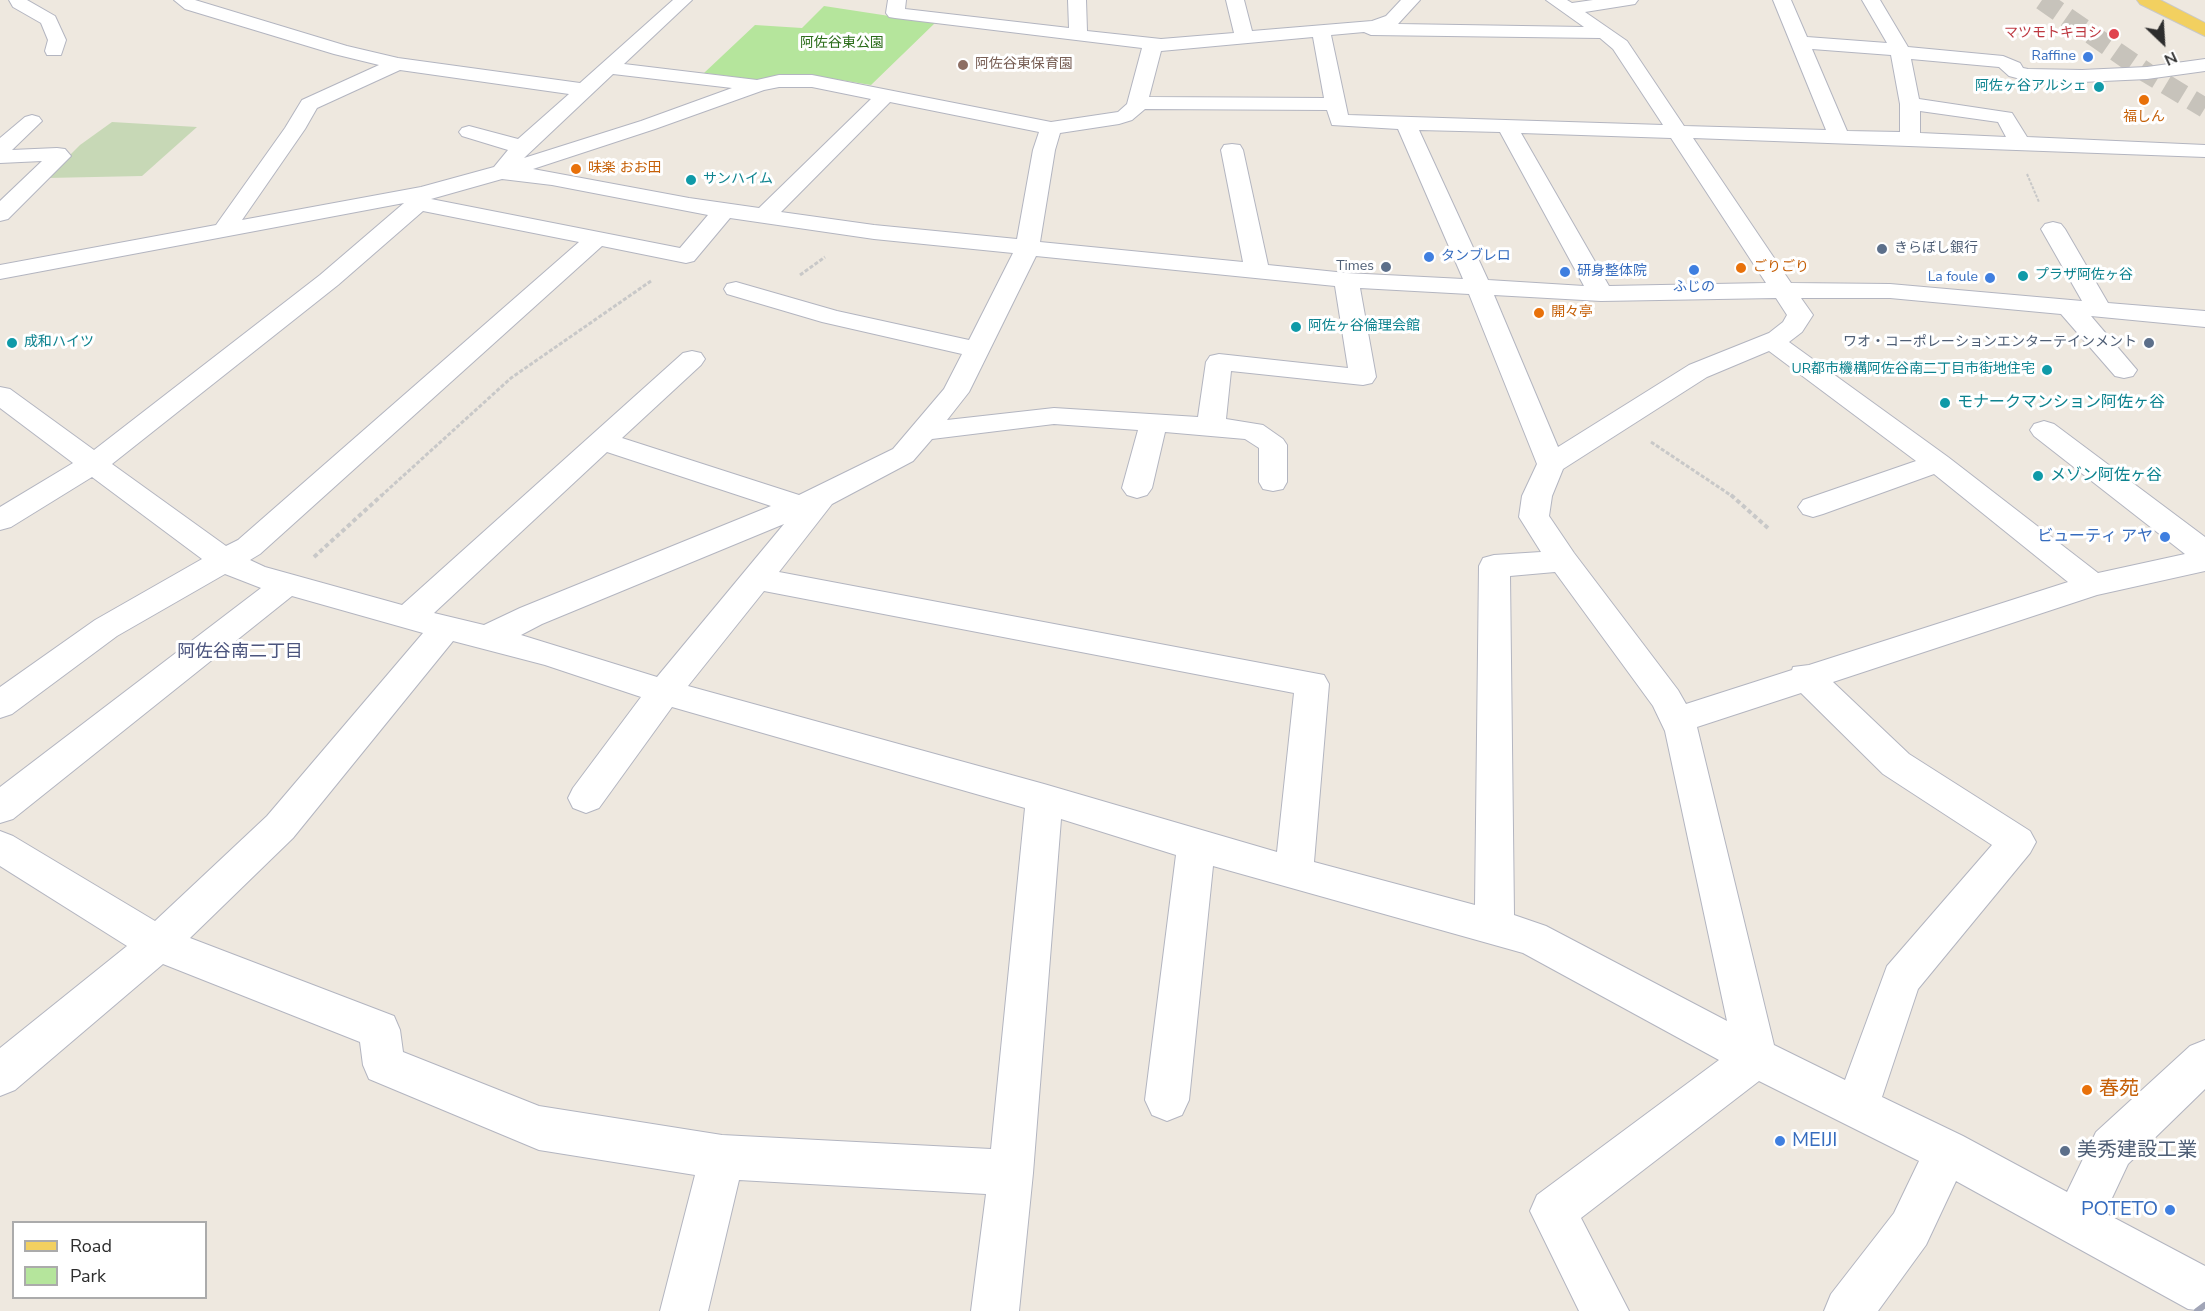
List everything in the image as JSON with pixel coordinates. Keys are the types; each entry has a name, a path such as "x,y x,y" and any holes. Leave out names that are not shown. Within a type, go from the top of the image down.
{"main road":[{"path":"2146,0 2205,30"}],"street":[{"path":"18,0 19,3 49,20 57,40 54,51"},
{"path":"183,0 191,5 341,50 398,64 584,90"},
{"path":"502,172 522,147 683,0"},
{"path":"897,0 895,13 982,17 1078,35 1161,45 1244,36 1360,28 1605,33"},
{"path":"1077,0 1078,35"},
{"path":"1234,0 1244,36"},
{"path":"1360,28 1392,20 1411,0"},
{"path":"1562,4 1629,0"},
{"path":"1782,0 1839,136"},
{"path":"1871,0 1900,51 1910,104 1910,139"},
{"path":"1562,4 1620,45 1800,315 1793,327 1772,341 1698,371 1551,464 1538,496 1534,517 1563,561 1666,699 1682,731 1756,1058"},
{"path":"1321,31 1340,121 1676,130 2205,151"},
{"path":"1800,42 2003,62 2013,67 2016,72 2028,75 2082,76 2147,73 2205,65"},
{"path":"0,272 421,198 648,125 759,85 779,81 812,81 1052,128 1112,120 1125,116 1137,106 1153,44"},
{"path":"223,231 295,129 309,104 398,64"},
{"path":"608,68 759,85"},
{"path":"765,215 886,95"},
{"path":"1137,103 1337,104"},
{"path":"1910,104 2005,117 2015,143"},
{"path":"0,149 32,121"},
{"path":"1406,123 1479,288 1551,464"},
{"path":"1507,126 1601,294"},
{"path":"487,638 531,616 811,502 903,455 956,392 1027,249 1044,150 1052,128"},
{"path":"469,132 522,147"},
{"path":"1232,150 1257,271"},
{"path":"0,157 57,154 60,156 0,214"},
{"path":"502,172 552,178 689,205 862,230 1027,249 1346,280 1601,294 1890,291 2205,319"},
{"path":"421,198 567,233 686,256 725,209"},
{"path":"0,520 113,451 329,280 421,198"},
{"path":"2053,229 2100,310"},
{"path":"0,705 106,628 152,600 225,561 258,539 597,238"},
{"path":"1211,426 1219,362 1362,377 1346,280"},
{"path":"736,289 831,317 977,350"},
{"path":"2069,307 2081,324 2124,370"},
{"path":"1772,341 1938,464 2093,585"},
{"path":"408,618 692,359"},
{"path":"0,395 225,561 255,575 408,618 549,654 664,692 1044,799 1196,846 1532,938 1756,1058 1947,1152 2205,1292"},
{"path":"924,431 1054,416 1211,426 1252,431 1273,445 1273,482"},
{"path":"1137,488 1155,422"},
{"path":"2044,430 2205,553"},
{"path":"602,441 811,502"},
{"path":"1813,507 1938,464"},
{"path":"586,798 664,692 757,579 811,502"},
{"path":"1677,720 1805,676 2093,585 2205,560"},
{"path":"1494,929 1494,566 1563,561"},
{"path":"757,579 1312,684 1294,874"},
{"path":"0,808 288,583"},
{"path":"0,1075 158,944 280,827 446,628"},
{"path":"1805,676 1896,764 2017,842 1901,979 1857,1108"},
{"path":"995,1311 1011,1173 1044,799"},
{"path":"1167,1100 1196,846"},
{"path":"0,847 158,944 379,1030 384,1065 539,1128 722,1157 1011,1173"},
{"path":"1605,1311 1553,1211 1756,1058"},
{"path":"2077,1222 2112,1148 2205,1060"},
{"path":"1848,1311 1910,1229 1947,1152"},
{"path":"684,1311 722,1157"}],"path":[{"path":"2015,143 2032,182 2032,188 2053,229"},
{"path":"772,300 801,274 862,230"},
{"path":"288,583 511,378 686,256"},
{"path":"1619,421 1724,489 1768,528"}],"green space":[{"name":"阿佐谷東公園","path":"824,6 935,23 871,85 816,76 759,80 704,73 755,25 802,28"},
{"path":"112,122 197,127 142,176 47,178 80,145"}],"tunnel":[{"path":"2042,0 2147,73 2205,108"}],"railway":[{"path":"2197,1311 2205,1305"}],"place":[{"name":"マツモトキヨシ","path":"2114,34"},
{"name":"Raffine","path":"2088,57"},
{"name":"阿佐谷東保育園","path":"963,65"},
{"name":"阿佐ヶ谷アルシェ","path":"2099,87"},
{"name":"福しん","path":"2144,100"},
{"name":"味楽 おお田","path":"576,169"},
{"name":"サンハイム","path":"691,180"},
{"name":"きらぼし銀行","path":"1882,249"},
{"name":"タンブレロ","path":"1429,257"},
{"name":"Times","path":"1386,267"},
{"name":"ごりごり","path":"1741,268"},
{"name":"ふじの","path":"1694,270"},
{"name":"研身整体院","path":"1565,272"},
{"name":"プラザ阿佐ヶ谷","path":"2023,276"},
{"name":"La foule","path":"1990,278"},
{"name":"開々亭","path":"1539,313"},
{"name":"阿佐ヶ谷倫理会館","path":"1296,327"},
{"name":"成和ハイツ","path":"12,343"},
{"name":"ワオ・コーポレーションエンターテインメント","path":"2149,343"},
{"name":"UR都市機構阿佐谷南二丁目市街地住宅","path":"2047,370"},
{"name":"モナークマンション阿佐ヶ谷","path":"1945,403"},
{"name":"メゾン阿佐ヶ谷","path":"2038,476"},
{"name":"ビューティ アヤ","path":"2165,537"},
{"name":"春苑","path":"2087,1090"},
{"name":"MEIJI","path":"1780,1141"},
{"name":"美秀建設工業","path":"2065,1151"},
{"name":"POTETO","path":"2170,1210"}],"district":[{"name":"阿佐谷南二丁目","path":"240,653"}]}
